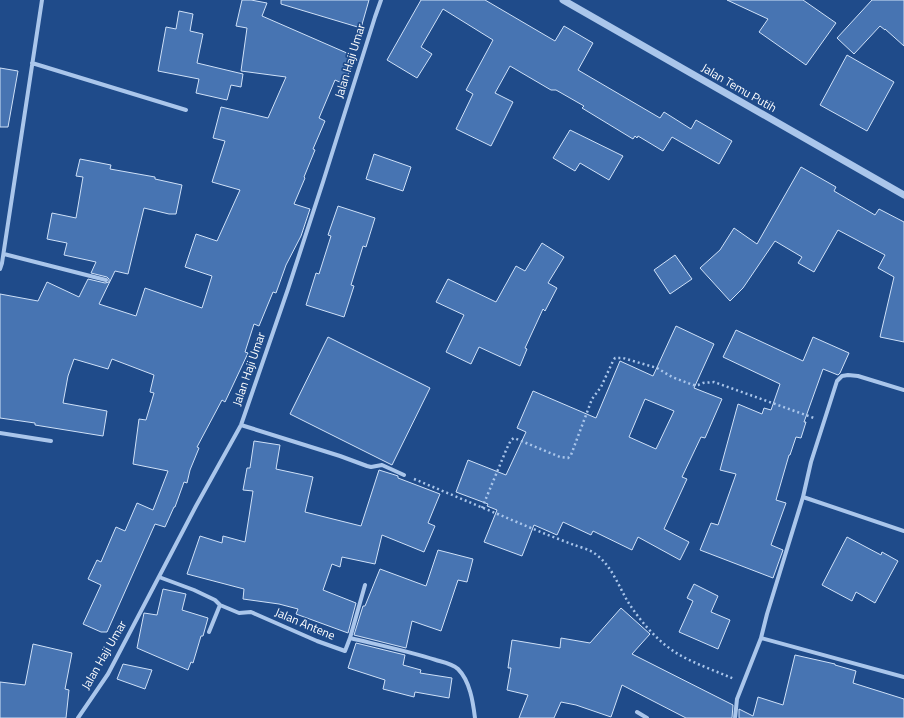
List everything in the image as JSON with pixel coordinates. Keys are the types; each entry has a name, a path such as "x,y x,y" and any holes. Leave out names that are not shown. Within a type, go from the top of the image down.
{"street":[{"path":"0,269 4,254 42,0"},
{"name":"Jalan Haji Umar","path":"78,718 108,674 196,506 241,425 321,189 381,0"},
{"name":"Jalan Temu Putih","path":"563,0 904,195"},
{"path":"32,63 186,110"},
{"path":"4,254 106,280"},
{"path":"735,718 737,699 761,638 803,497 811,462 837,381 842,376 858,376 904,390"},
{"path":"241,425 367,466 382,466 404,475"},
{"path":"0,433 50,441"},
{"path":"803,497 904,531"},
{"name":"Jalan Antene","path":"159,577 194,590 215,600 220,605 239,613 251,612 317,641 345,651 350,638 423,656 451,665 458,669 465,680 470,692 474,709 474,718"},
{"path":"350,638 365,585"},
{"path":"209,632 220,605"},
{"path":"761,638 904,677"},
{"path":"637,712 647,718"}],"path":[{"path":"482,508 507,448 511,440 514,438 560,457 568,458 592,399 601,387 615,358 623,358 656,368 693,385 714,382 823,422"},
{"path":"404,475 560,540 593,552 604,561 638,617 669,648 680,655 743,682"}],"building":[{"path":"242,0 267,3 262,16 356,57 344,84 335,80 319,118 325,121 313,149 315,150 294,204 310,209 301,236 286,265 276,293 273,292 259,326 254,324 245,352 248,353 225,402 222,400 197,447 199,448 190,470 187,483 184,482 175,507 165,527 155,524 107,632 101,632 83,624 101,585 88,579 97,560 101,562 116,527 125,531 137,503 153,510 168,471 133,464 139,419 146,420 154,393 150,392 154,375 112,359 108,369 74,359 68,376 63,403 107,411 103,436 0,418 0,294 38,301 47,282 79,297 88,279 105,283 109,282 107,277 91,273 96,262 64,255 67,243 47,239 52,213 76,218 83,177 76,176 80,159 111,165 110,169 155,177 155,179 182,185 176,214 169,214 144,208 128,274 115,271 99,304 136,316 145,288 202,308 212,276 185,267 196,234 217,241 240,190 212,182 225,141 213,138 221,107 268,118 286,77 241,71 247,28 236,26"},
{"path":"281,0 369,0 361,28 281,4"},
{"path":"421,0 485,0 555,41 564,26 593,43 578,70 660,118 664,112 691,129 696,120 732,141 719,164 672,137 663,151 638,136 637,138 635,136 633,139 582,108 584,106 556,90 551,90 510,66 495,93 513,102 491,146 456,129 473,94 466,90 493,40 443,9 421,47 432,54 417,78 387,60"},
{"path":"727,0 803,0 836,23 806,65 759,32 768,19"},
{"path":"872,0 904,0 904,46 880,26 854,54 837,38"},
{"path":"179,11 193,14 190,31 203,34 197,63 243,74 241,87 231,85 227,100 196,93 199,79 158,71 166,27 176,29"},
{"path":"847,55 894,82 867,131 820,105"},
{"path":"0,68 18,71 8,127 0,127"},
{"path":"570,130 623,156 609,180 580,163 575,171 553,158"},
{"path":"374,154 411,167 403,191 366,179"},
{"path":"801,167 836,187 834,191 875,215 879,209 904,222 904,342 880,337 894,277 878,268 885,255 838,230 814,272 798,263 802,257 775,241 743,288 730,301 700,268 720,250 734,228 757,244"},
{"path":"338,206 375,218 366,247 363,246 351,285 354,286 344,317 306,305 316,273 319,274 331,236 328,235"},
{"path":"542,243 564,257 548,283 557,288 545,311 543,309 525,348 527,349 520,366 479,347 471,364 446,352 464,315 436,302 448,279 496,302 516,266 525,271"},
{"path":"675,255 692,279 670,294 654,270"},
{"path":"676,326 714,344 694,388 722,399 705,438 701,437 682,477 687,479 664,529 689,542 680,560 638,537 632,550 593,531 591,535 563,522 557,535 534,525 522,556 484,542 497,510 487,506 488,504 456,492 468,460 506,475 526,432 517,428 533,391 596,418 620,361 653,376","holes":["645,399 674,411 656,449 629,437"]},
{"path":"736,330 803,361 813,337 849,353 838,375 823,369 804,422 806,422 801,438 796,437 789,455 776,500 786,503 771,545 783,550 773,578 700,550 711,523 718,525 736,474 720,470 738,404 762,414 764,408 771,410 780,384 723,357"},
{"path":"328,337 430,388 392,465 290,414"},
{"path":"254,441 280,445 276,469 313,477 305,512 361,526 379,470 398,476 398,478 440,494 428,523 435,526 424,552 382,535 375,564 342,557 340,567 332,564 323,590 356,603 348,633 296,614 298,609 279,604 243,599 244,589 187,574 200,536 222,543 223,536 245,542 253,491 243,490 247,468 250,468"},
{"path":"847,537 881,555 882,552 898,561 875,603 856,592 852,601 822,585"},
{"path":"438,550 473,559 467,582 458,580 441,631 412,621 406,648 354,635 363,606 365,606 380,569 426,586"},
{"path":"694,584 718,596 711,612 730,620 718,649 679,632 693,601 687,598"},
{"path":"163,589 186,594 182,610 208,618 193,663 191,662 188,670 137,648 144,613 157,615"},
{"path":"621,608 650,634 632,654 733,705 732,718 686,718 622,685 611,717 576,705 561,702 554,718 519,718 528,695 507,690 511,668 508,668 512,640 560,648 561,638 590,643"},
{"path":"356,643 405,655 403,665 421,670 420,673 452,678 449,698 415,692 414,697 383,689 385,680 348,668"},
{"path":"33,644 72,653 65,689 69,690 66,718 0,718 0,682 25,685"},
{"path":"795,655 835,664 856,671 853,683 904,699 904,718 739,718 739,709 753,716 758,697 783,705"},
{"path":"123,664 152,670 145,689 117,679"}]}
